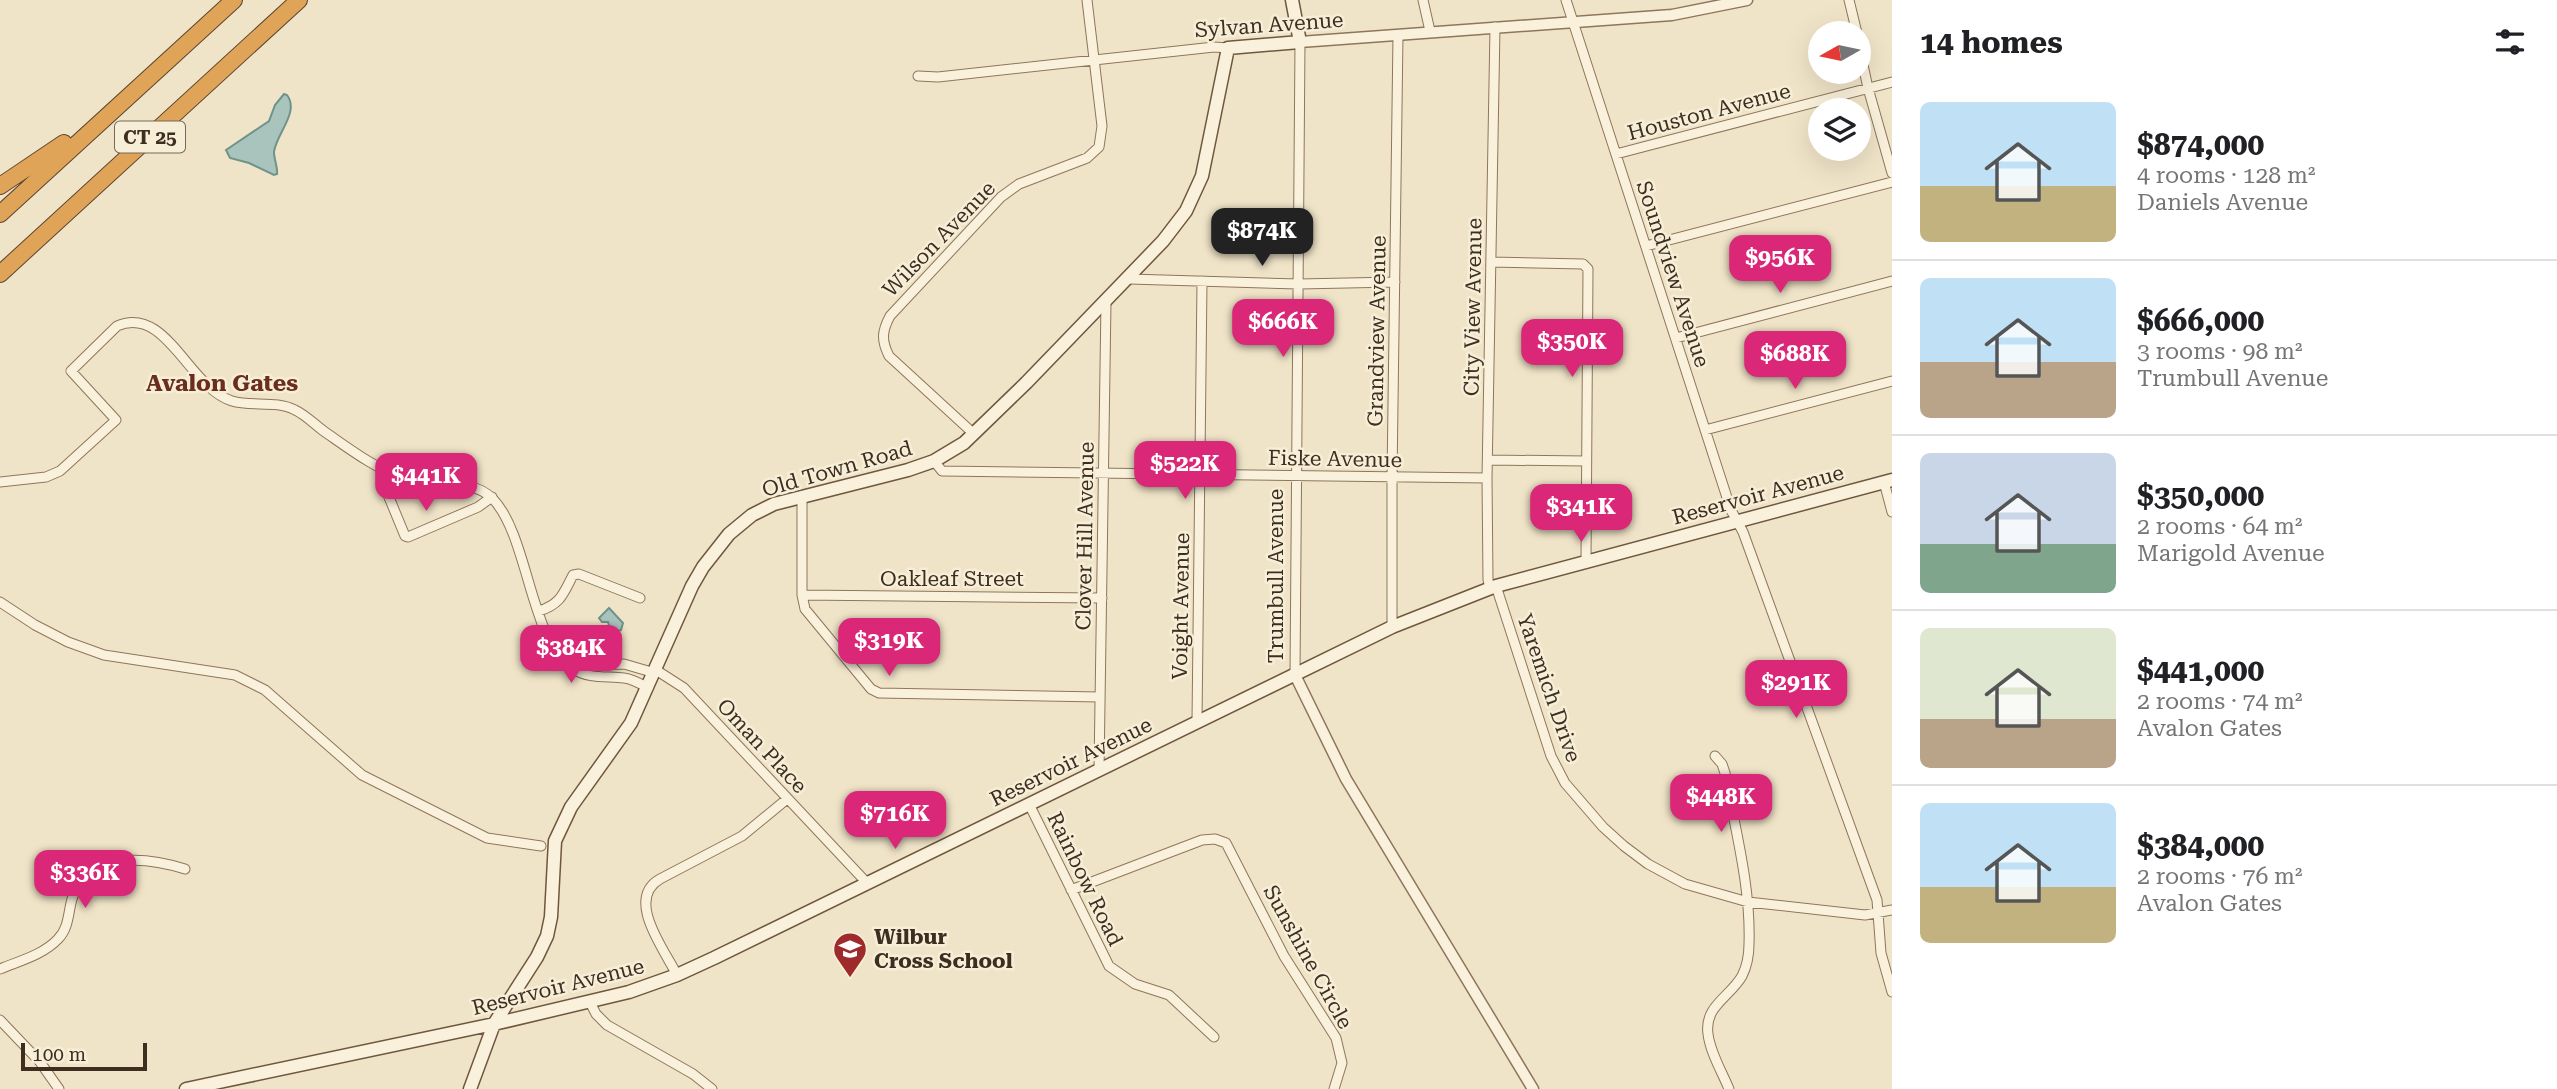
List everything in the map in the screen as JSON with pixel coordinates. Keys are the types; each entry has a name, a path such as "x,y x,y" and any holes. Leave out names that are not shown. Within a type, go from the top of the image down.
{"highway":[{"name":"CT 25","path":"0,214 234,0"},
{"name":"CT 25","path":"4,271 299,0"},
{"path":"0,186 46,157 149,77"}],"main road":[{"path":"1292,0 1300,42"},
{"name":"Sylvan Avenue","path":"1228,48 1300,42"},
{"name":"Old Town Road","path":"470,1089 494,1024 537,957 547,936 551,917 555,841 562,821 631,723 688,594 715,550 752,515 774,504 885,477 934,461 974,434 1129,279 1175,226 1194,196 1207,157 1228,48"},
{"name":"Reservoir Avenue","path":"186,1089 590,1002 677,975 1392,627 1493,587 1888,481"}],"street":[{"name":"Wilson Avenue","path":"974,434 889,356 883,342 884,327 890,316 992,204 1019,184 1087,158 1099,147 1102,126 1087,0"},
{"path":"1423,0 1430,32"},
{"name":"Soundview Avenue","path":"1566,0 1731,510 1738,520 1877,900 1881,953 1892,992"},
{"name":"Sylvan Avenue","path":"1300,42 1672,15 1747,0"},
{"path":"1849,0 1854,21"},
{"name":"City View Avenue","path":"1493,587 1488,580 1487,478 1495,27"},
{"name":"Grandview Avenue","path":"1392,627 1398,34"},
{"name":"Trumbull Avenue","path":"1300,42 1295,675 1346,779 1533,1089"},
{"name":"Sylvan Avenue","path":"918,76 939,77 1228,48"},
{"name":"Houston Avenue","path":"1616,154 1892,82"},
{"path":"1867,84 1892,173"},
{"path":"1646,246 1892,182"},
{"path":"1492,262 1587,265 1586,560"},
{"path":"1129,279 1299,284 1395,282"},
{"name":"Voight Avenue","path":"1197,722 1202,281"},
{"path":"1676,338 1892,281"},
{"name":"Clover Hill Avenue","path":"1099,770 1106,302"},
{"path":"0,482 46,477 60,471 116,420 71,371 117,326 141,321 155,328 211,390 236,402 278,405 295,410 359,456 410,481 473,486 492,497 505,516 553,648 572,669 585,676 633,680 648,688"},
{"path":"1705,430 1892,381"},
{"path":"1488,460 1586,461"},
{"name":"Fiske Avenue","path":"934,461 942,471 1487,478"},
{"path":"386,471 386,490 405,536 408,537 478,507 492,497"},
{"path":"1888,481 1892,512"},
{"path":"803,497 802,595 809,615 872,689 879,693 1100,696"},
{"path":"539,611 559,601 573,575 579,573 640,598"},
{"name":"Yaremich Drive","path":"1493,587 1551,756 1565,783 1603,827 1648,863 1685,884 1748,902 1866,915 1892,910"},
{"name":"Oakleaf Street","path":"802,595 1102,598"},
{"path":"0,602 68,642 104,655 235,675 265,690 362,775 488,838 541,846"},
{"path":"543,623 560,651 575,663 624,664 656,671"},
{"name":"Oman Place","path":"656,671 684,688 867,883"},
{"path":"1714,755 1722,764 1725,773 1748,902 1749,946 1746,965 1741,978 1714,1007 1707,1026 1709,1042 1729,1089"},
{"path":"677,975 648,918 646,892 653,883 741,836 787,799"},
{"name":"Rainbow Road","path":"1029,804 1109,966 1135,984 1169,995 1214,1037"},
{"name":"Sunshine Circle","path":"1071,890 1202,840 1215,839 1226,844 1232,851 1284,956 1336,1038 1342,1063 1334,1089"},
{"path":"0,970 38,954 58,939 67,924 72,897 81,879 96,867 115,860 143,860 185,869"},
{"path":"590,1002 596,1014 607,1025 693,1074 712,1089"},
{"path":"0,1020 40,1062 59,1089"}],"water":[{"path":"284,94 287,95 291,109 274,152 277,174 230,158 226,150 269,121 275,105"},
{"path":"609,608 623,623 621,630 615,633 608,622 602,622 599,618"}],"place":[{"name":"Wilbur Cross School","path":"850,979"}],"district":[{"name":"Avalon Gates","path":"222,383"}]}
